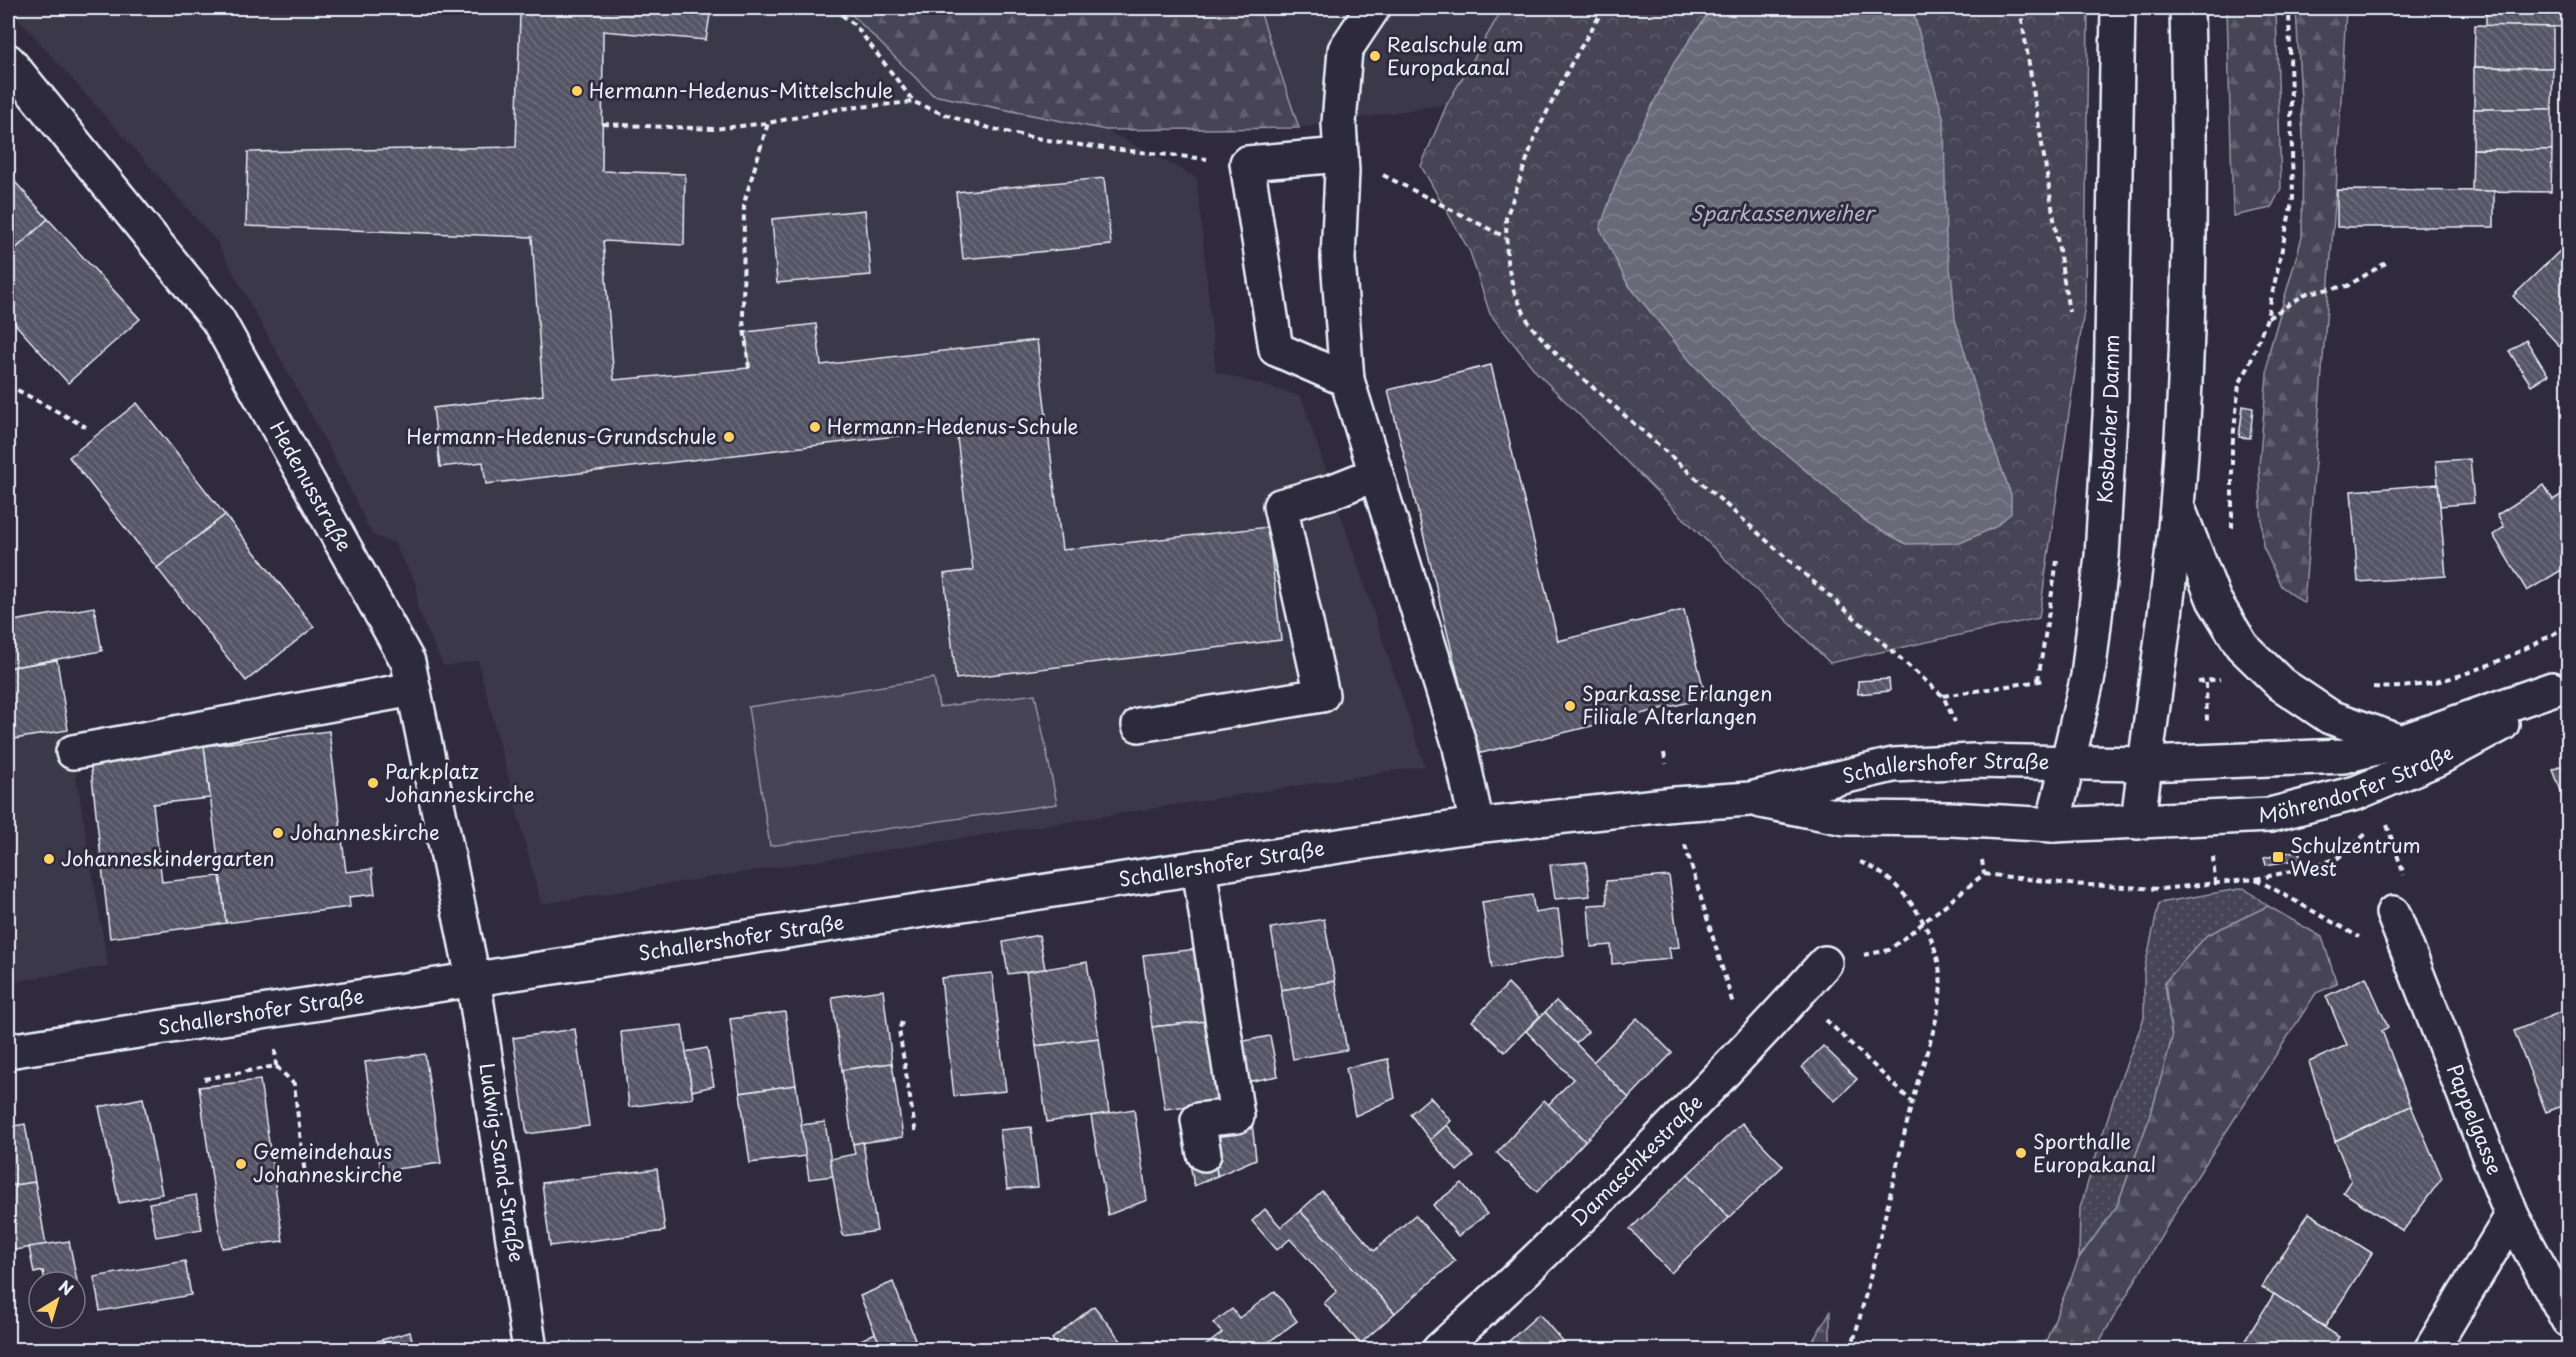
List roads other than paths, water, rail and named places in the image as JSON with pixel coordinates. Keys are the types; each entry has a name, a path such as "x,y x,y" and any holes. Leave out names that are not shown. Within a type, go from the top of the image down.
{"street":[{"path":"1373,8 1345,50 1340,123 1342,163 1338,259 1347,380 1459,743 1477,825"},
{"name":"Kosbacher Damm","path":"2053,825 2088,676 2102,545 2111,398 2118,8"},
{"path":"2139,822 2177,506 2189,226 2187,8"},
{"name":"Hedenusstraße","path":"8,61 218,320 408,662 472,978"},
{"path":"1342,163 1247,163 1276,349 1347,380"},
{"path":"1139,725 1322,695 1280,506 1333,491 1376,474"},
{"path":"2177,506 2214,600 2242,646 2260,665 2281,684 2330,717 2401,742"},
{"name":"Möhrendorfer Straße","path":"2145,765 2343,756 2401,742 2560,685"},
{"name":"Möhrendorfer Straße","path":"2139,822 2270,815 2356,793 2438,759 2498,726 2560,685"},
{"path":"73,752 413,689"},
{"name":"Schallershofer Straße","path":"8,1051 1477,825 1675,804 1750,799 1893,765 1963,761 2145,765"},
{"name":"Schallershofer Straße","path":"1750,799 1845,818 1979,820 2053,825 2139,822"},
{"path":"1199,867 1237,1116 1198,1120 1204,1154"},
{"name":"Pappelgasse","path":"2393,914 2512,1216 2568,1320"},
{"name":"Damaschkestraße","path":"1439,1350 1517,1279 1746,1048 1825,963"},
{"name":"Ludwig-Sand-Straße","path":"472,978 530,1350"},
{"path":"2431,1350 2512,1216"}],"water":[{"name":"Sparkassenweiher","path":"1712,8 1912,8 1944,120 1946,245 1955,319 1987,428 2011,495 2011,513 1995,527 1960,543 1906,544 1868,523 1754,427 1691,362 1627,283 1600,228 1624,161 1674,63"}],"place":[{"name":"Realschule am Europakanal","path":"1375,56"},
{"name":"Hermann-Hedenus-Mittelschule","path":"577,91"},
{"name":"Hermann-Hedenus-Schule","path":"815,427"},
{"name":"Hermann-Hedenus-Grundschule","path":"729,437"},
{"name":"Sparkasse Erlangen Filiale Alterlangen","path":"1570,706"},
{"name":"Parkplatz Johanneskirche","path":"373,783"},
{"name":"Johanneskirche","path":"278,833"},
{"name":"Schulzentrum West","path":"2278,857"},
{"name":"Johanneskindergarten","path":"49,859"},
{"name":"Sporthalle Europakanal","path":"2021,1153"},
{"name":"Gemeindehaus Johanneskirche","path":"241,1164"}]}
